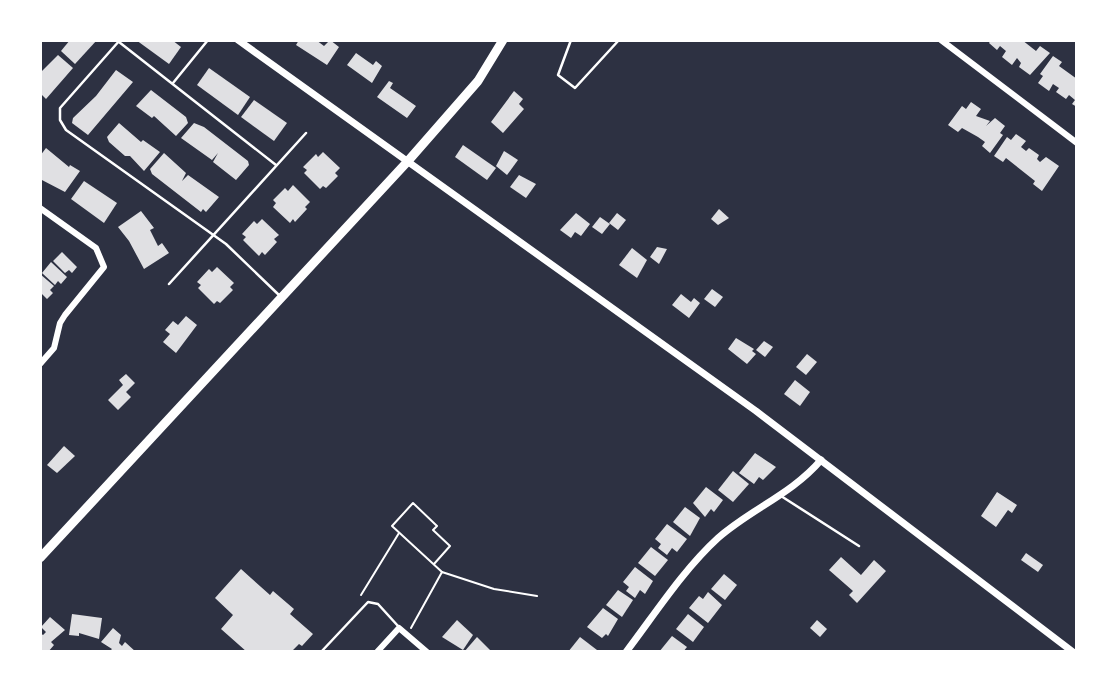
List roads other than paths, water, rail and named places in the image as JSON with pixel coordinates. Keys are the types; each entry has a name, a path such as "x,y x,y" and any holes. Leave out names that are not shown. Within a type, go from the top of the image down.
{"main road":[{"path":"40,558 284,299 408,162 478,81 503,40"}],"street":[{"path":"238,40 821,460 1073,652"},
{"path":"941,40 1077,143"},
{"path":"40,208 96,248 104,268 65,315 54,348 40,364"},
{"path":"626,652 705,551 735,525 805,478 821,460"},
{"path":"377,652 399,628 427,652"}],"lane":[{"path":"173,83 208,40"},
{"path":"571,40 558,75 575,88 619,40"},
{"path":"277,166 119,41 60,108 60,120 66,130 214,236 284,299"},
{"path":"169,284 306,133"},
{"path":"781,496 859,546"},
{"path":"321,652 368,602 378,604 399,628"}]}
